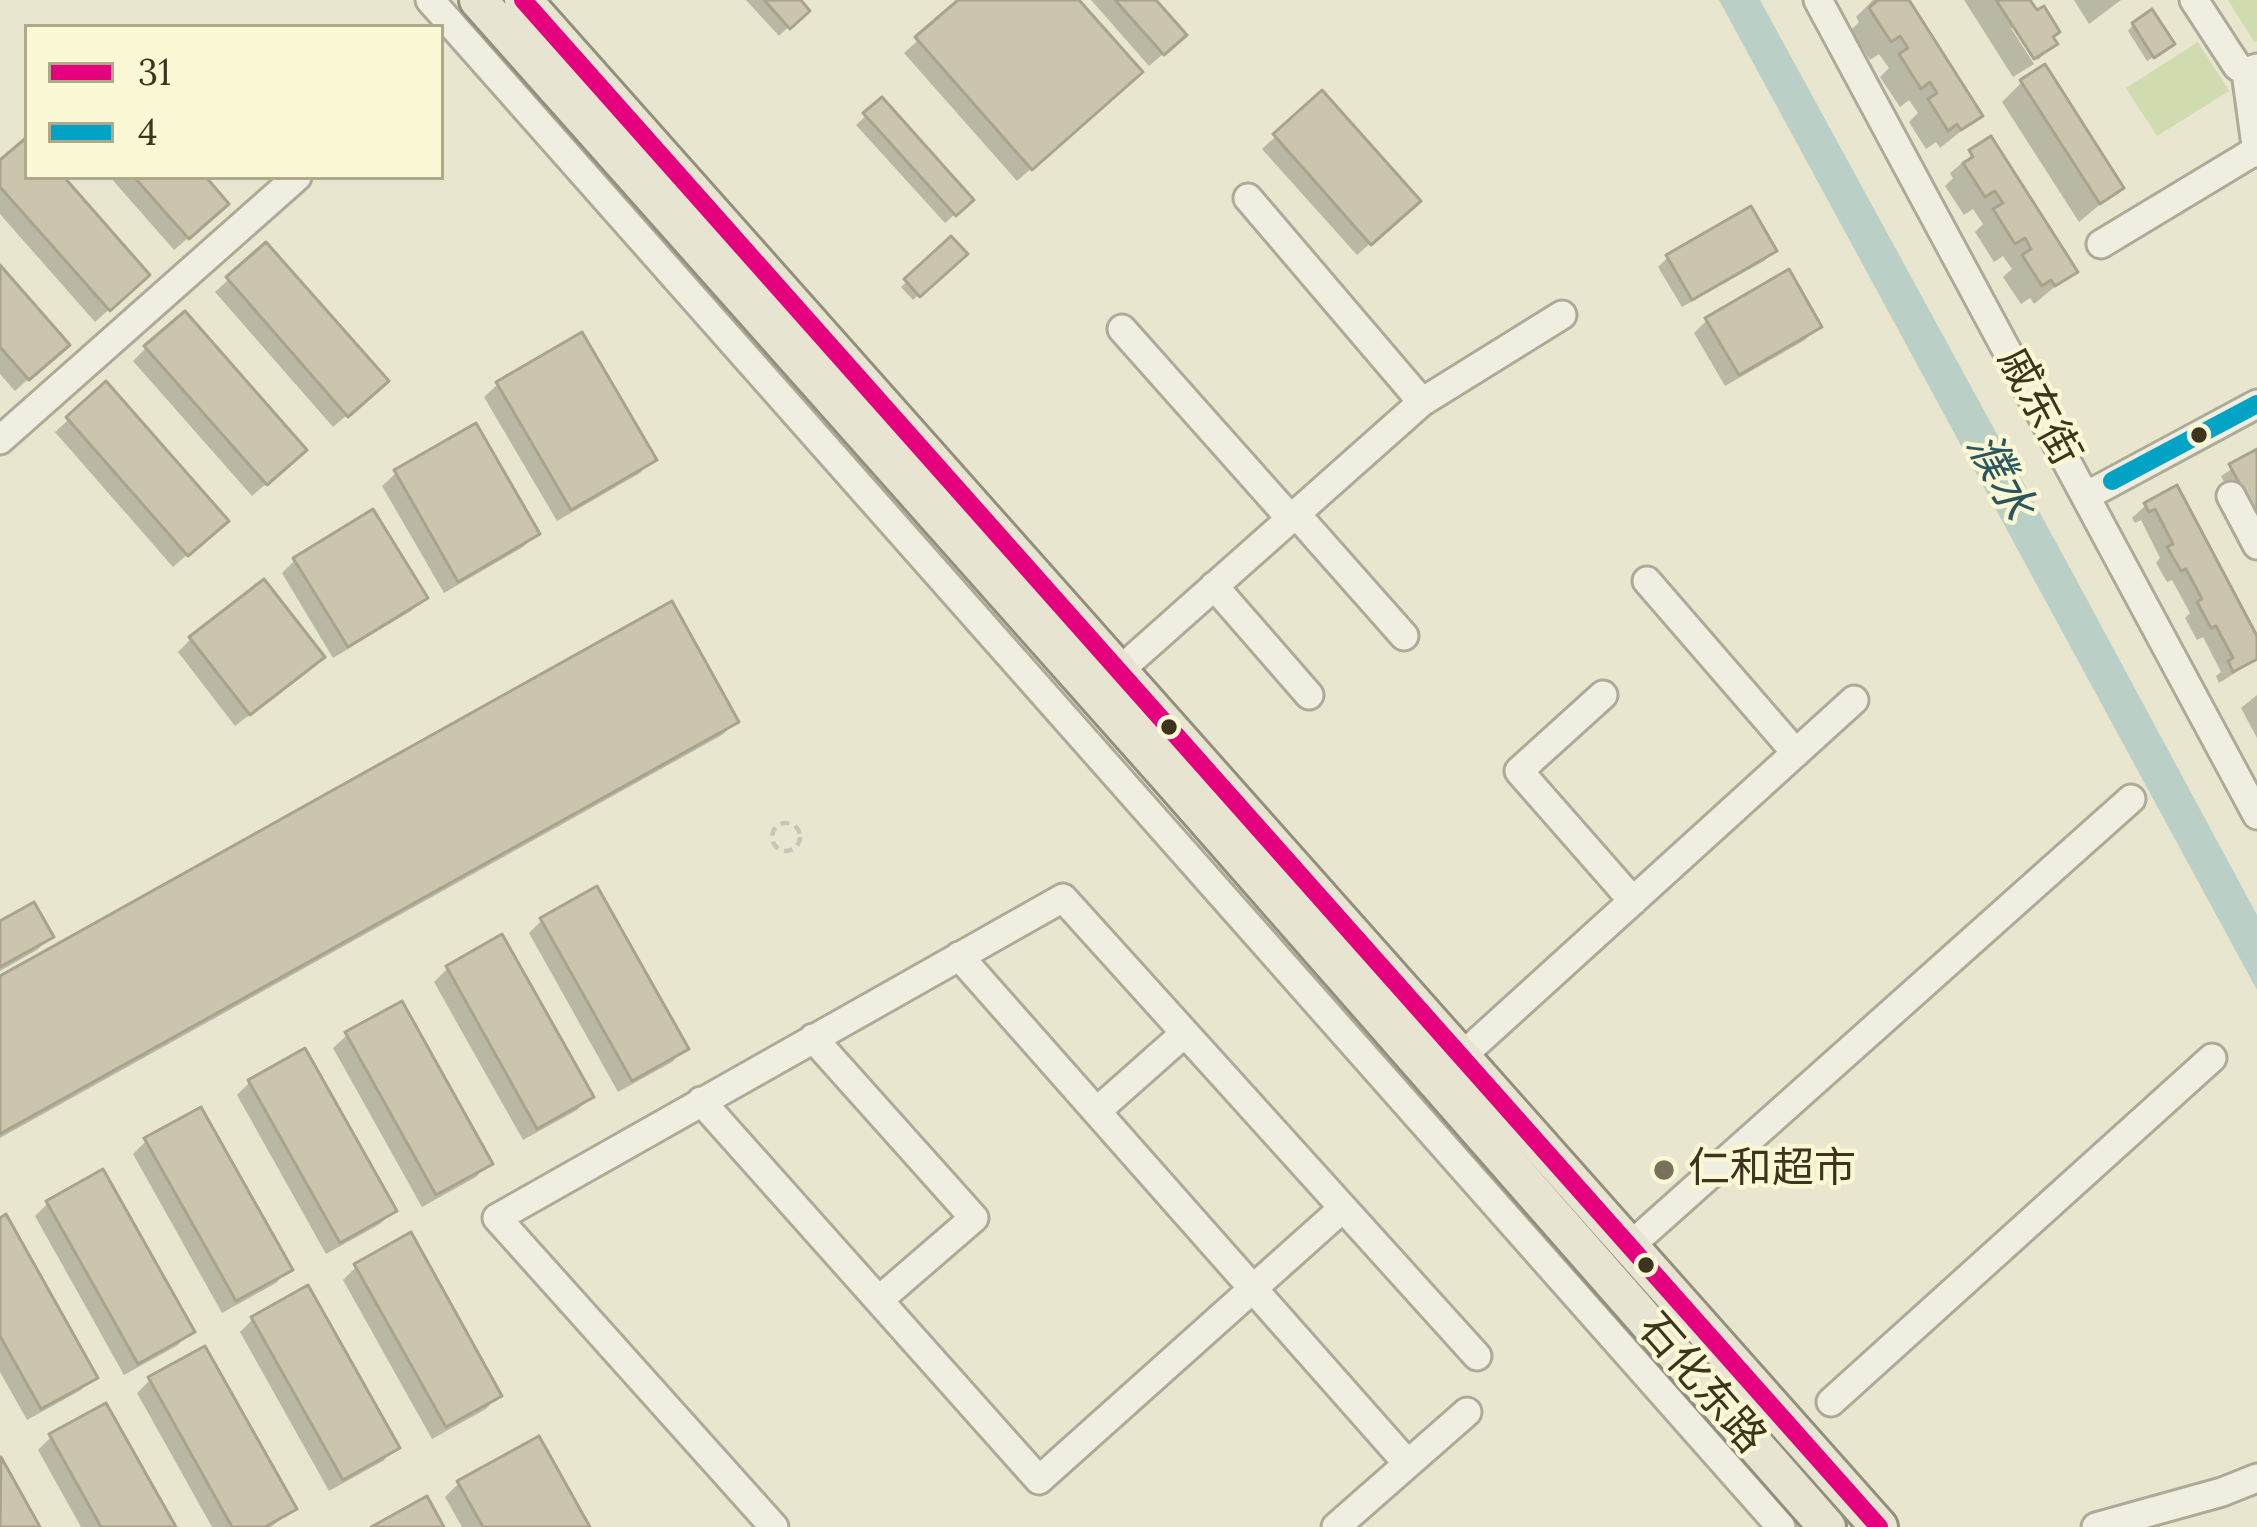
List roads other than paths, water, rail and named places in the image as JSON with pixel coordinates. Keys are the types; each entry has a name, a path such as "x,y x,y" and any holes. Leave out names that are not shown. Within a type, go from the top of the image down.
{"main road":[{"name":"石化东路","path":"478,0 1827,1527"},
{"name":"石化东路","path":"523,0 1879,1527"}],"street":[{"name":"戚东街","path":"1818,0 2257,814"},
{"path":"2101,244 2256,152 2252,70 2237,66 2194,0"},
{"path":"450,41 1780,1527"},
{"path":"0,440 293,180"},
{"path":"1248,199 1422,402"},
{"path":"1119,671 1422,402 1562,315"},
{"path":"1122,328 1403,636"},
{"path":"2086,496 2257,404"},
{"path":"2231,496 2257,545"},
{"path":"1647,580 1796,754"},
{"path":"1214,586 1309,694"},
{"path":"1603,695 1519,771 1633,901"},
{"path":"1462,1056 1854,700"},
{"path":"1630,1246 2131,799"},
{"path":"774,1527 497,1218 1063,898 1477,1357"},
{"path":"959,956 1408,1463"},
{"path":"1096,1111 1185,1033"},
{"path":"813,1038 974,1218 879,1300"},
{"path":"1831,1402 2212,1058"},
{"path":"701,1101 1040,1480 1343,1208"},
{"path":"1336,1527 1467,1412"},
{"path":"2096,1527 2257,1478"}],"water":[{"name":"濮水","path":"1719,0 1760,0 2070,568 2257,915 2257,990"}],"place":[{"name":"仁和超市","path":"1664,1170"}]}
